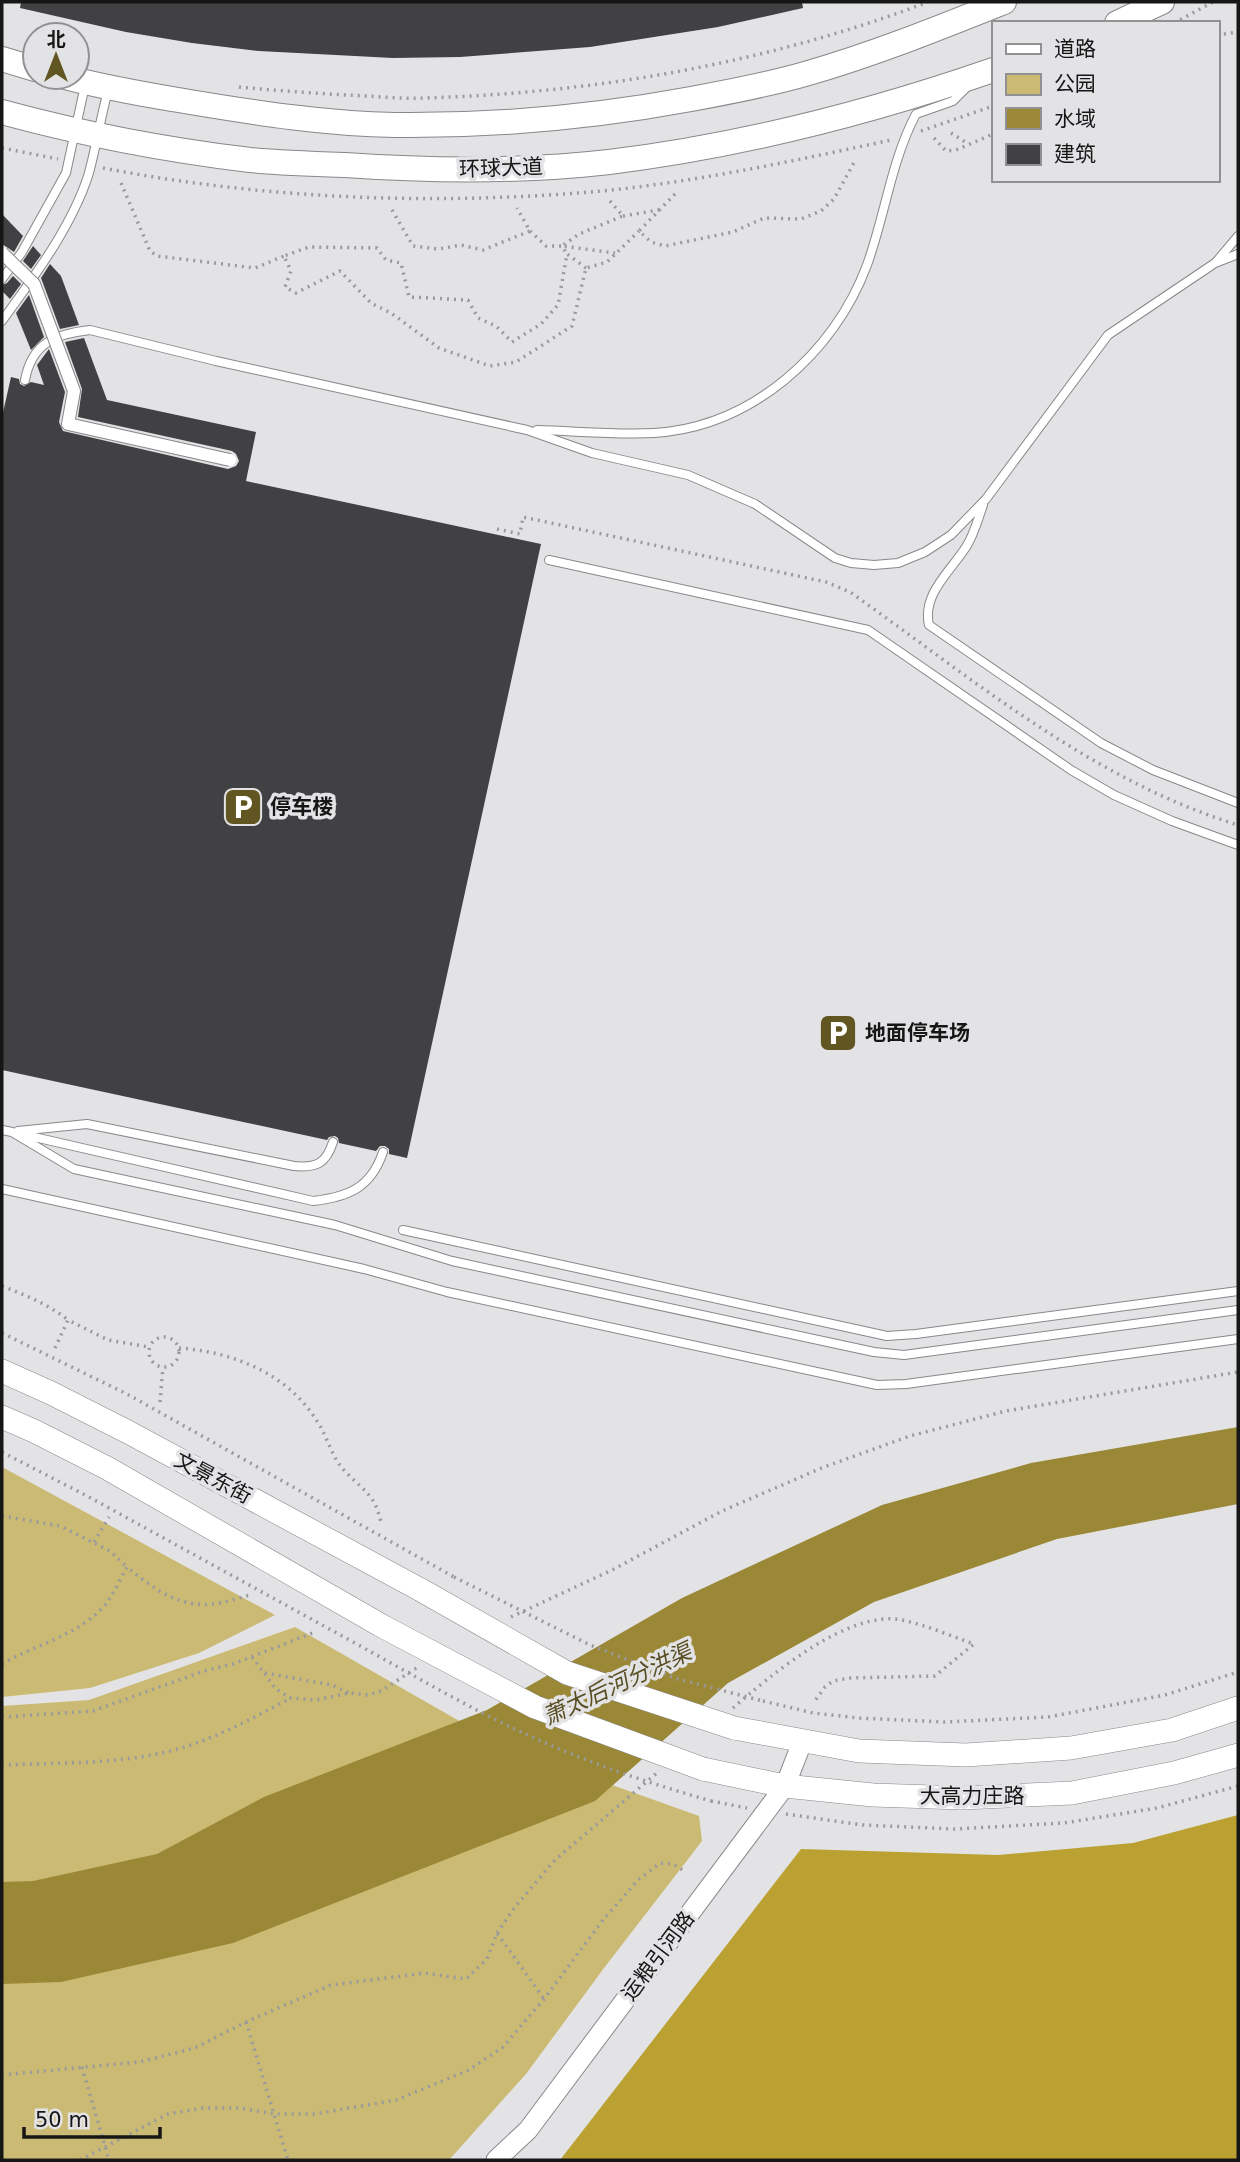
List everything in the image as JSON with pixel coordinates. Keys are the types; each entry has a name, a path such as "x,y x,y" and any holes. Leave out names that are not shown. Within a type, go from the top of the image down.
{"main road":[{"path":"91,84 257,113 393,125 554,118 670,103 805,74 931,31 1004,2"},
{"path":"1120,21 1162,2"},
{"path":"2,59 21,65"},
{"name":"环球大道","path":"2,111 85,133 251,160 398,169 550,167 608,162 730,143 856,112 986,73"},
{"name":"文景东街","path":"2,1371 51,1392 117,1426 421,1590 567,1673 734,1728"},
{"name":"文景东街","path":"2,1417 107,1468 382,1626 535,1707 703,1769"},
{"name":"大高力庄路","path":"734,1728 859,1751 952,1754 1071,1748 1172,1730 1238,1708"},
{"name":"大高力庄路","path":"703,1769 785,1786 873,1795 962,1798 1072,1793 1174,1773 1238,1755"}],"street":[{"path":"2,253 34,285 74,391 68,424 230,460"},
{"name":"运粮引河路","path":"496,2160 528,2130 785,1786 803,1741"}],"lane":[{"path":"527,429 655,433 698,425 739,410 775,389 820,348 844,313 866,268 883,219 904,138 915,114 953,101 986,73"},
{"path":"2,321 40,267 87,178 86,91"},
{"path":"2,279 22,252 85,133 86,91"},
{"path":"1215,263 1238,236"},
{"path":"25,380 28,366 36,351 70,332 90,330 216,361 527,429 592,453 688,475 755,503 835,558 874,565 898,563 925,552 951,535 986,499 1108,335 1215,263 1238,254"},
{"path":"986,499 968,545 930,596 926,612 929,625 1101,743 1153,770 1238,803"},
{"path":"549,560 868,630 1070,770 1127,801 1238,845"},
{"path":"12,1132 87,1124 310,1167 323,1162 333,1142"},
{"path":"2,1130 313,1201 335,1198 354,1191 377,1169 383,1153"},
{"path":"12,1132 74,1169 335,1225 452,1261 874,1352 904,1355 1238,1310"},
{"path":"2,1189 364,1269 447,1292 877,1385 943,1380 1238,1339"},
{"path":"403,1230 887,1336 1238,1291"}],"path":[{"path":"237,86 292,92 423,98 569,88 667,74 764,54 873,23 928,2"},
{"path":"1178,21 1213,2"},
{"path":"1219,35 1238,32"},
{"path":"950,133 968,144"},
{"path":"934,138 946,151 992,134"},
{"path":"639,231 651,242 665,246 733,232 764,218 801,219 821,211 834,199 856,159"},
{"path":"121,183 150,251 158,256 255,268 309,247 377,248 386,260 401,263 409,297 468,300 478,318 496,326 512,342 541,324 558,305 567,254"},
{"path":"586,268 607,262 675,194"},
{"path":"610,201 623,216"},
{"path":"516,208 530,231 546,246 615,253"},
{"path":"392,210 413,246 439,249 461,245 483,250 530,231"},
{"path":"562,246 579,234 623,216 660,210"},
{"path":"562,246 567,254 586,268"},
{"path":"284,257 291,271 285,287 296,293 340,271 371,303 391,313 439,348 490,366 516,362 572,326 586,268"},
{"path":"497,529 520,534 523,517 664,547"},
{"path":"2,1286 27,1295 108,1340 149,1347"},
{"path":"55,1348 68,1320"},
{"path":"2,1333 127,1394 454,1577 590,1645 678,1679 813,1713 945,1722 1048,1717 1165,1695 1238,1672"},
{"path":"160,1336 168,1336 179,1348 175,1363 163,1367 152,1362 149,1355 153,1340 160,1336"},
{"path":"179,1348 206,1350 229,1356 278,1380 315,1418 337,1461 374,1503 382,1525"},
{"path":"160,1402 163,1367"},
{"path":"507,1619 614,1569 722,1511 824,1466 910,1436 1006,1411 1238,1372"},
{"path":"2,1452 486,1715 566,1752 640,1780 711,1801"},
{"path":"2,1516 60,1526 94,1542 110,1551 148,1584 182,1602 211,1605 250,1595"},
{"path":"94,1542 108,1517"},
{"path":"2,1664 71,1632 93,1617 107,1602 127,1567"},
{"path":"2,1717 93,1711 204,1671 252,1657 315,1632"},
{"path":"252,1657 276,1689 291,1698 316,1700 349,1693 368,1695 381,1691 426,1662"},
{"path":"263,1673 332,1685 349,1693"},
{"path":"2,1765 93,1761 161,1753 197,1743 233,1728 291,1698"},
{"path":"80,2160 168,2114 203,2108 239,2108 275,2114 314,2114 396,2100 469,2070 503,2047 638,1880 660,1863 673,1864 686,1872"},
{"path":"2,2075 139,2062 195,2048 246,2022 331,1985 425,1973 467,1979 487,1959 497,1933 544,1999"},
{"path":"246,2022 288,2160"},
{"path":"82,2067 109,2160"}],"green space":[{"path":"2,1467 275,1615 199,1653 90,1688 2,1697"},
{"path":"295,1627 503,1746 699,1816 702,1841 526,2074 449,2160 2,2160 2,1706 89,1700"}],"shaded area":[{"path":"1238,1815 1238,2160 560,2160 801,1849 998,1855 1133,1843"}],"water":[{"name":"萧太后河分洪渠","path":"1238,1427 1238,1504 1057,1539 874,1602 728,1683 595,1801 233,1943 61,1982 2,1984 2,1882 33,1881 157,1854 264,1797 487,1710 682,1598 882,1505 1031,1463"}],"building":[{"path":"21,2 802,2 803,8 718,27 590,47 460,57 393,58 259,51 192,43 126,32 91,24 91,21 77,21 20,8"},
{"path":"2,214 23,236 14,252 2,244"},
{"path":"33,246 41,255 31,269 23,261"},
{"path":"50,264 61,276 79,325 60,329 41,278"},
{"path":"13,276 21,284 10,299 2,291 2,285"},
{"path":"29,295 44,337 31,350 16,313"},
{"name":"停车楼","path":"84,338 107,400 256,432 246,481 541,544 407,1158 389,1154 389,1149 385,1146 380,1146 376,1151 339,1143 335,1136 327,1140 2,1070 2,417 11,377 19,379 24,386 31,382 44,385 37,365 49,349 65,392 59,422 63,431 228,469 236,466 239,461 232,451 78,417 82,389 65,342"}],"place":[{"name":"停车楼","path":"243,807"},
{"name":"地面停车场","path":"838,1033"}]}
